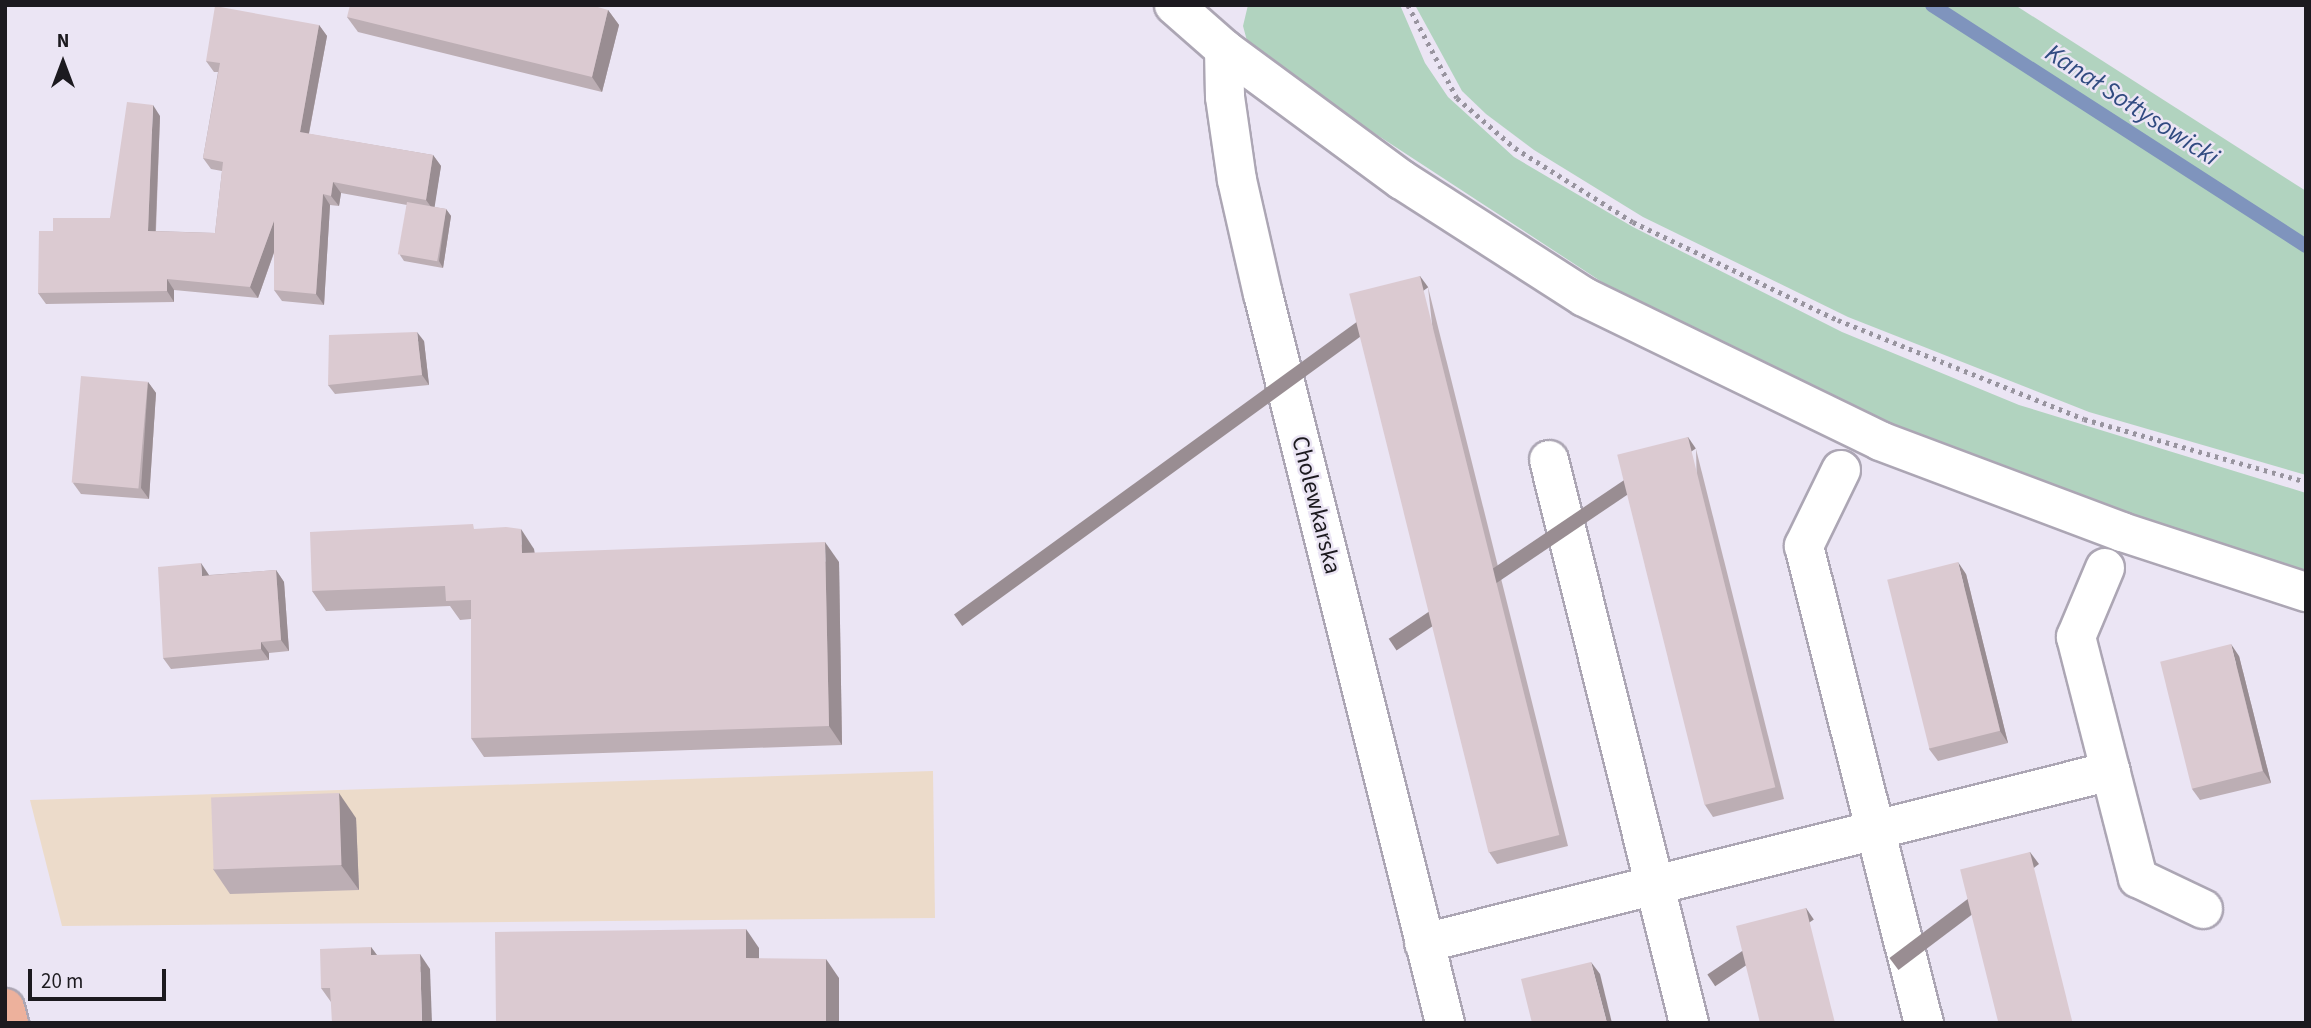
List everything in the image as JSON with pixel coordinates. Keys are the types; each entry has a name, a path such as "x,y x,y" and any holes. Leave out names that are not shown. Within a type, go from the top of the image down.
{"main road":[{"path":"5,1008 9,1023"}],"street":[{"path":"1174,5 1224,49 1402,180 1584,297 1880,441 2122,533 2306,592"},
{"name":"Cholewkarska","path":"1224,49 1225,97 1248,231 1445,1023"},
{"path":"1549,460 1689,1023"},
{"path":"1841,470 1804,546 1873,829 1924,1023"},
{"path":"2105,568 2076,637 2138,878 2203,909"},
{"path":"1424,943 2111,771"}],"path":[{"path":"1408,5 1457,98 1515,148 1633,222 1838,320 2084,419 2306,482"}],"shaded area":[{"path":"933,771 935,918 62,926 30,800"}],"green space":[{"path":"1248,5 1400,5 1425,63 1448,97 1514,157 1633,227 1842,332 2019,405 2306,493 2306,572 2132,523 1836,406 1680,333 1250,52 1243,26"},
{"path":"1415,5 2015,5 2306,191 2306,475 2089,412 1848,317 1643,217 1534,150 1486,114 1462,91"}],"building":[{"path":"350,5 591,5 608,10 592,77 347,17"},
{"path":"215,6 319,25 300,132 433,155 426,200 333,182 331,196 323,194 316,294 274,290 274,221 250,287 167,279 167,291 38,293 39,231 53,231 53,218 110,218 127,102 153,105 148,231 215,233 223,162 203,158 220,63 206,61"},
{"path":"407,202 446,209 437,261 398,254"},
{"path":"1420,276 1559,835 1489,853 1349,294"},
{"path":"417,332 422,375 328,385 329,335"},
{"path":"81,376 148,382 138,488 72,483"},
{"path":"1688,437 1775,787 1705,805 1617,455"},
{"path":"473,524 474,529 521,529 522,553 825,542 829,726 471,738 471,600 446,601 445,586 312,591 310,532"},
{"path":"1958,562 2000,731 1929,748 1887,580"},
{"path":"201,563 202,576 276,570 281,640 261,642 261,649 163,658 158,567"},
{"path":"2231,644 2263,771 2192,789 2160,662"},
{"path":"339,793 342,865 214,869 211,797"},
{"path":"2030,852 2073,1023 1998,1023 1960,869"},
{"path":"1806,908 1835,1023 1760,1023 1736,926"},
{"path":"746,929 746,958 826,959 826,1023 496,1023 495,932"},
{"path":"371,947 371,955 420,954 422,1023 332,1023 330,988 321,988 320,949"},
{"path":"1591,962 1607,1023 1532,1023 1521,979"}],"waterway":[{"name":"Kanał Sołtysowicki","path":"1932,5 2306,246"}]}
